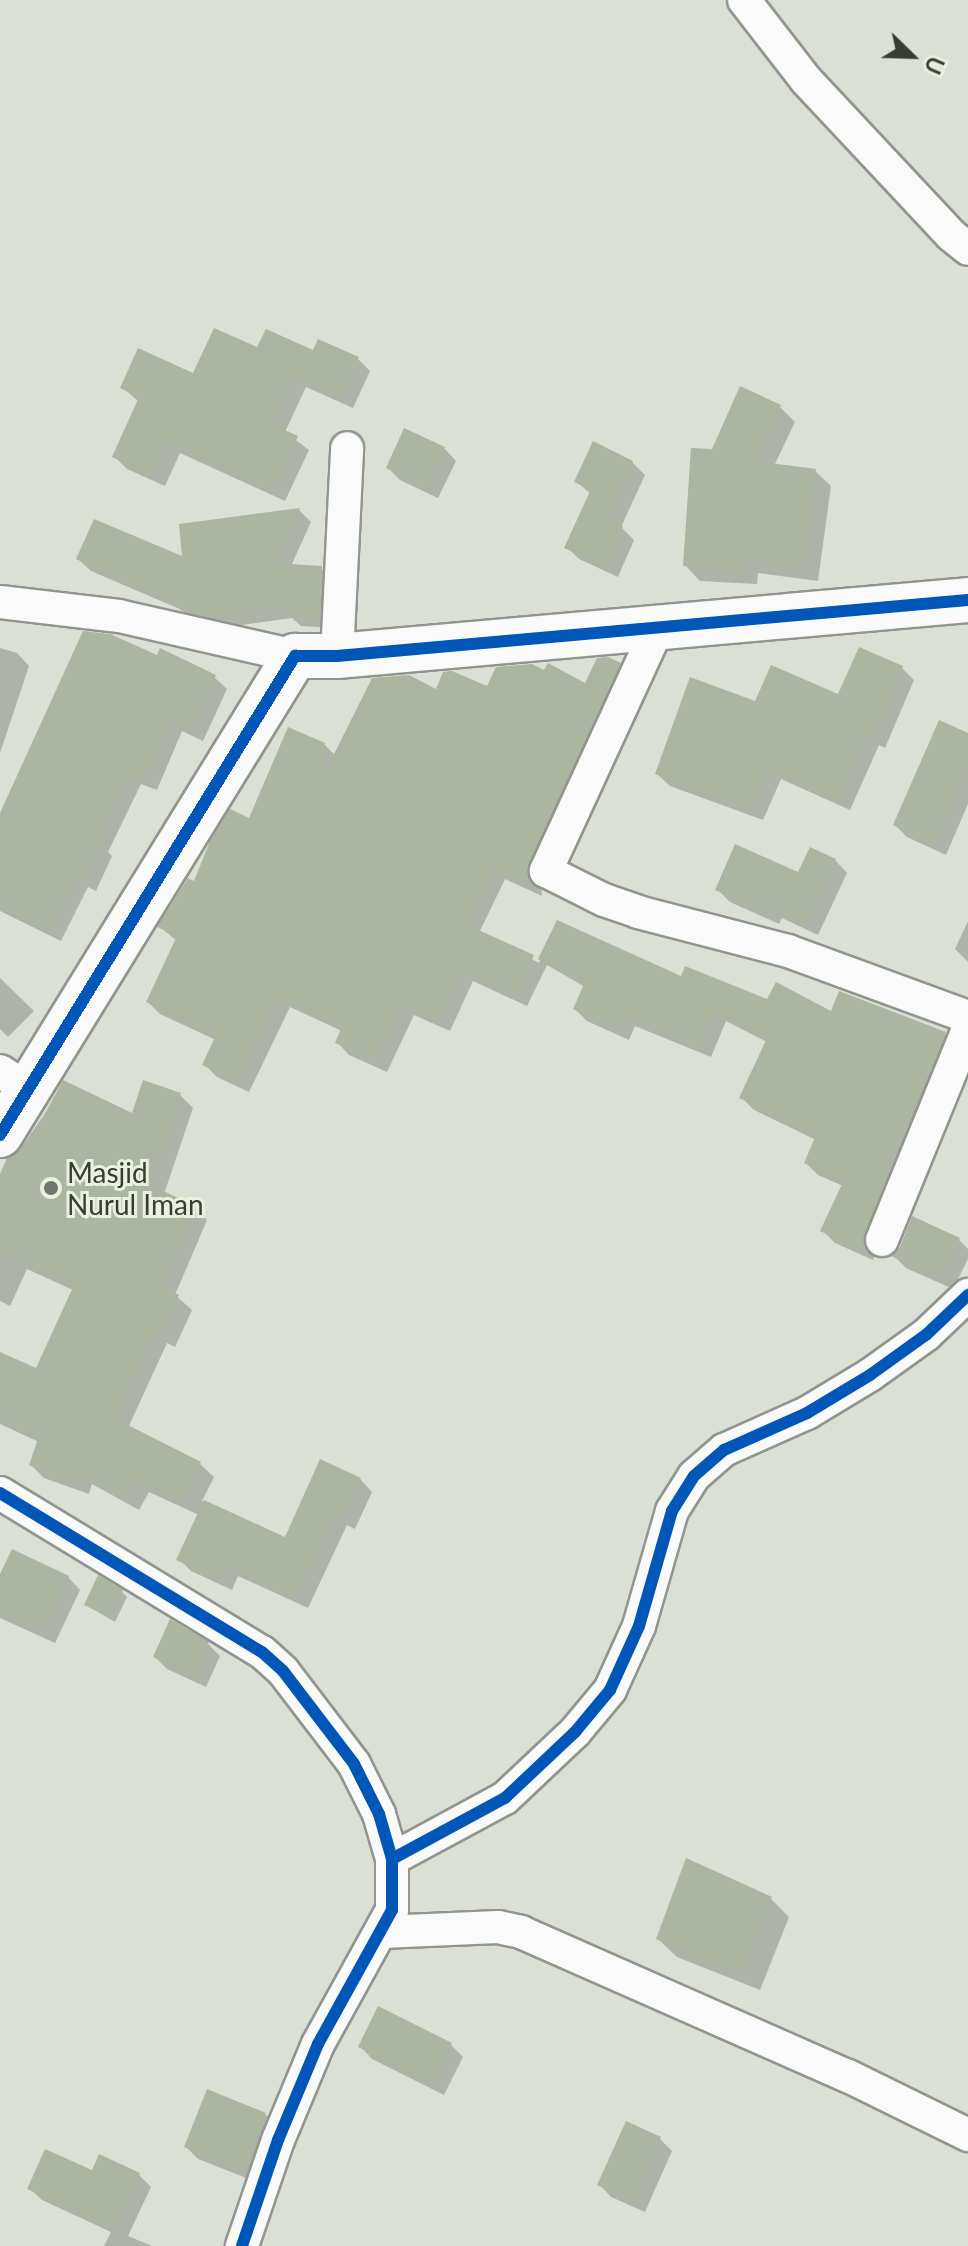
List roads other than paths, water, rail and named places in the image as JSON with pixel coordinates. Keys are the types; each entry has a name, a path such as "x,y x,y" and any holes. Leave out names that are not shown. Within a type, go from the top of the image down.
{"street":[{"path":"744,0 806,80 951,235 968,249"},
{"path":"0,1135 14,1080 316,656 347,448"},
{"path":"0,602 119,616 316,656 968,600"},
{"path":"659,625 546,871 604,900 638,912 788,951 968,1017"},
{"path":"882,1240 968,1029"},
{"path":"242,2246 278,2140 318,2044 389,1896 505,1798 575,1732 610,1690 639,1626 672,1511 694,1476 724,1450 807,1413 870,1375 927,1334 968,1295"},
{"path":"0,1493 238,1634 283,1671 354,1764 379,1814 389,1896"},
{"path":"389,1896 521,1932 834,2069 968,2135"}],"place":[{"name":"Masjid Nurul Iman","path":"51,1188"}]}
